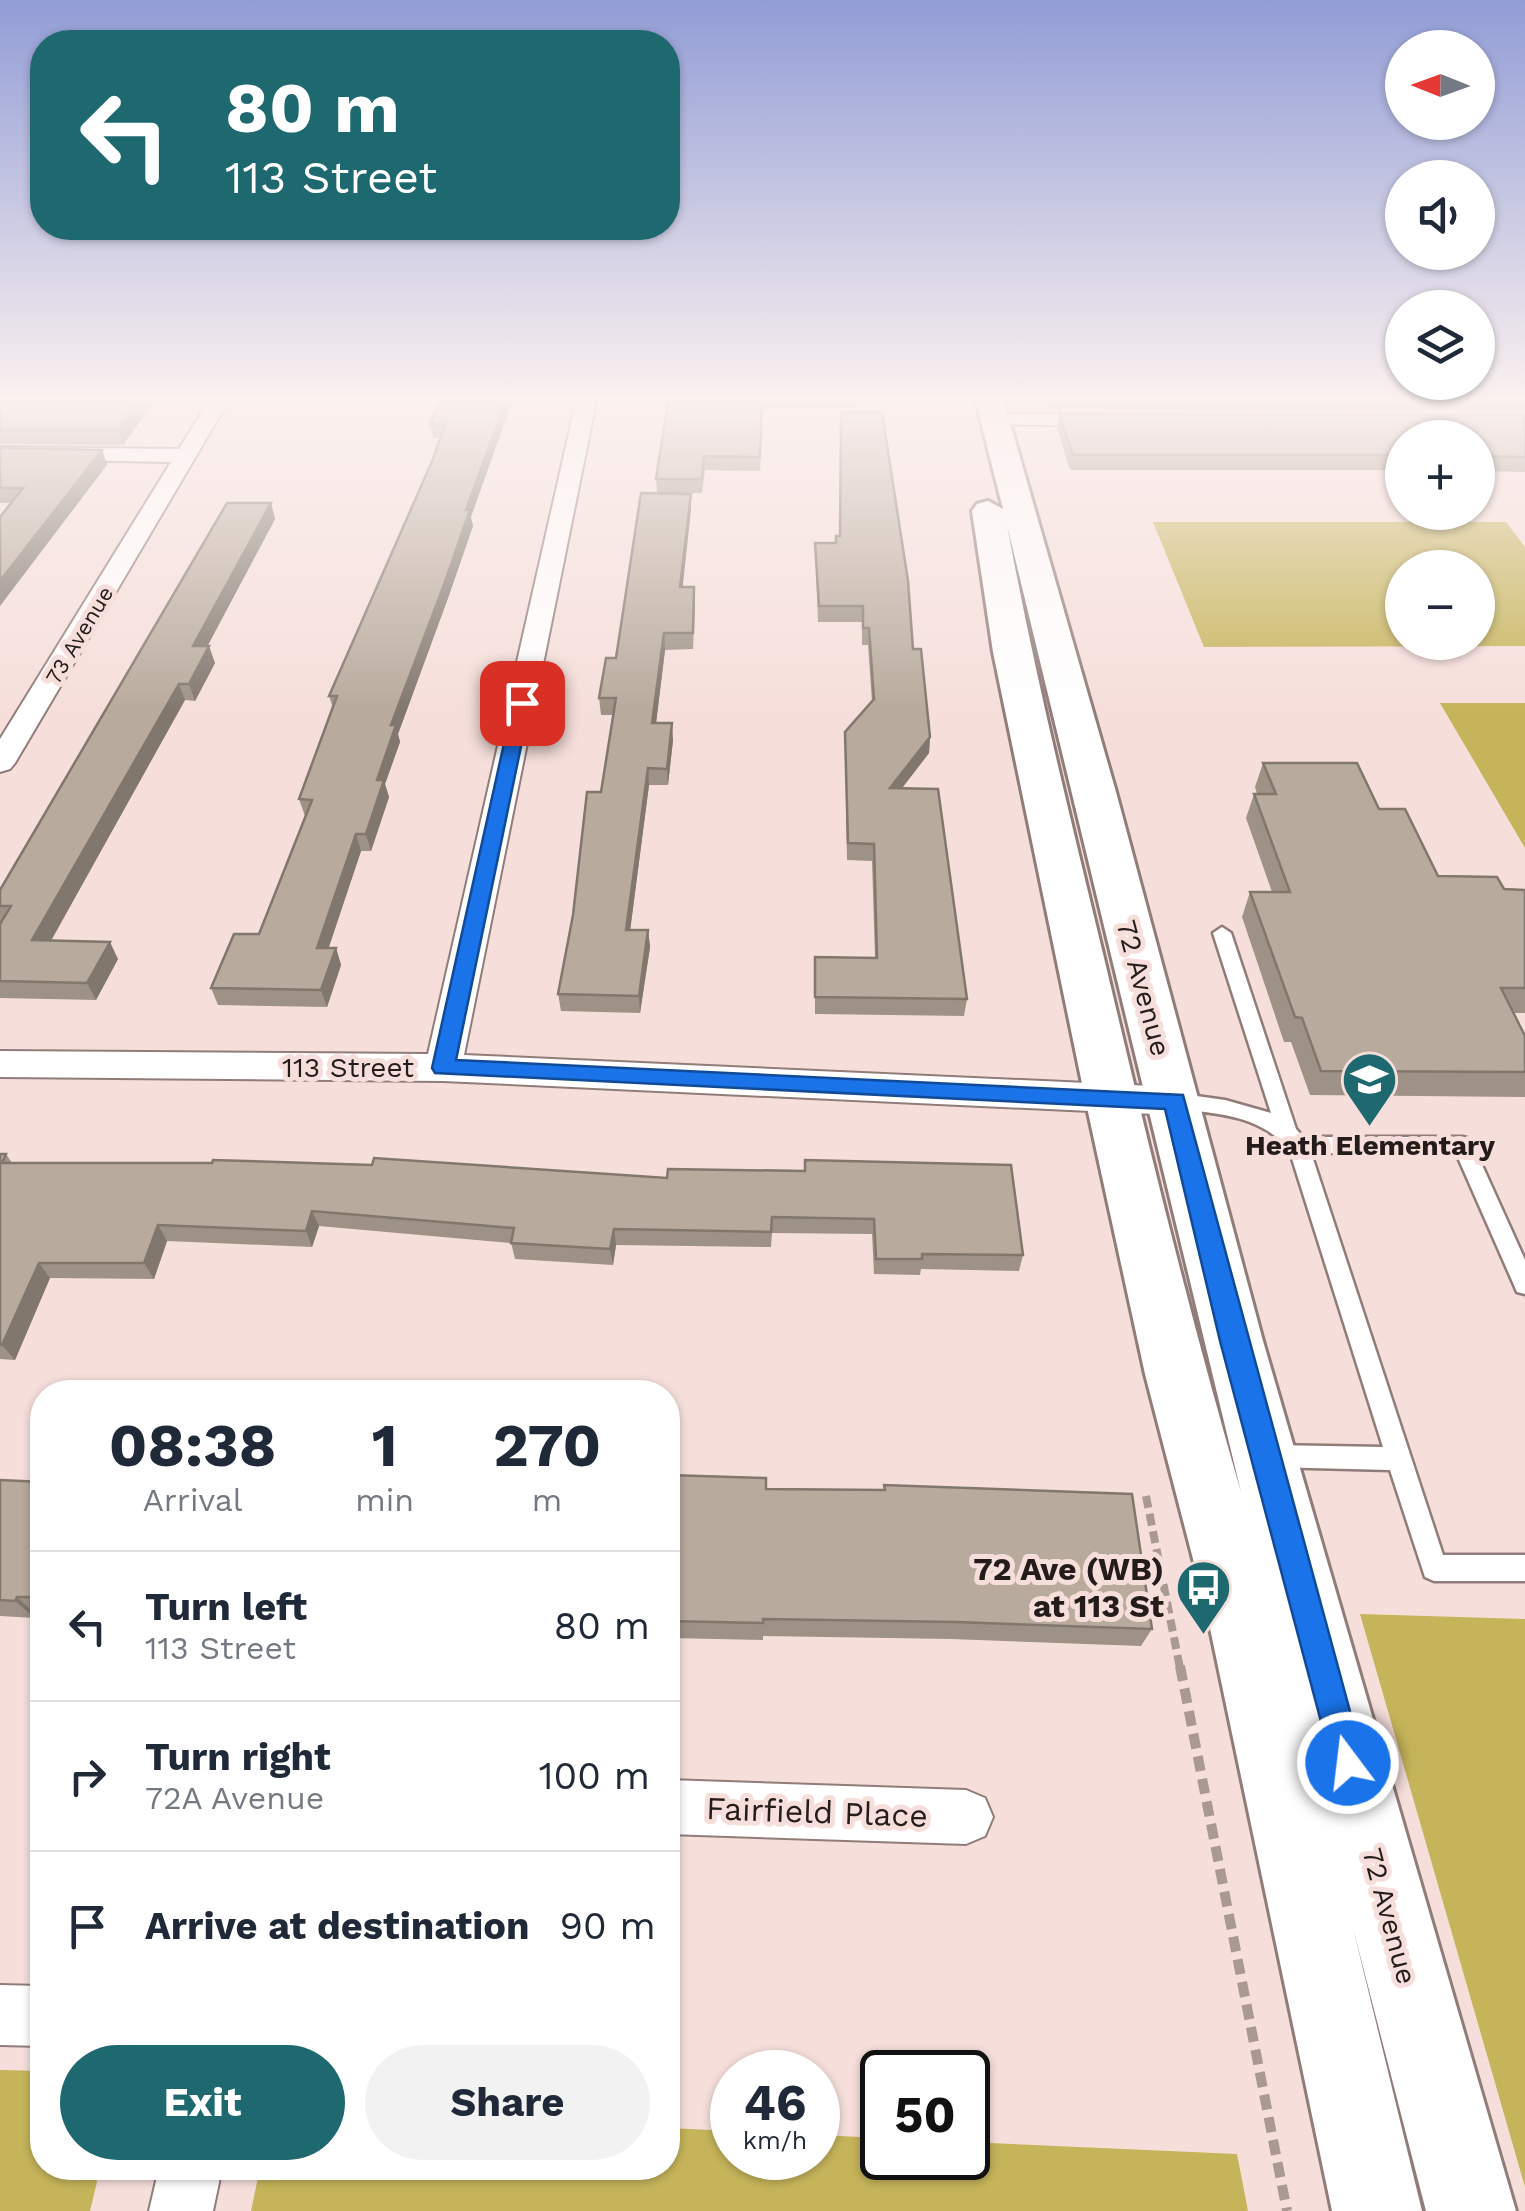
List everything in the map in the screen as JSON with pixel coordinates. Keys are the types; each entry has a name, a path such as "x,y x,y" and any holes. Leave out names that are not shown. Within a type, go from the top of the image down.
{"main road":[{"name":"72 Avenue","path":"1005,505 1143,1100 1264,1455 1471,2211"},
{"name":"72 Avenue","path":"1143,1100 1176,1374 1241,1609 1378,2211"}],"street":[{"name":"73 Avenue","path":"0,763 157,505"},
{"path":"443,1068 564,505"},
{"path":"0,701 40,701"},
{"name":"113 Street","path":"0,1064 443,1068 1143,1100"},
{"name":"Fairfield Place","path":"680,1807 966,1817"},
{"path":"0,2015 30,2016"},
{"path":"181,2211 187,2180"}],"lane":[{"path":"1222,933 1434,1568 1525,1568"},
{"path":"1143,1100 1237,1109 1292,1137 1463,1146 1525,1286"},
{"path":"1264,1455 1399,1459"}],"path":[{"path":"1145,1487 1287,2211"}],"shaded area":[{"path":"1153,522 1385,522 1385,530 1495,530 1495,522 1506,522 1525,547 1525,646 1495,646 1495,550 1385,550 1385,646 1204,647"},
{"path":"1440,703 1525,703 1525,848"},
{"path":"1360,1614 1525,1619 1525,2187"},
{"path":"0,2070 30,2071 30,2180 97,2182 90,2211 0,2211"},
{"path":"680,2129 710,2130 710,2180 840,2180 840,2136 860,2137 860,2180 990,2180 990,2143 1237,2154 1248,2211 251,2211 257,2180 680,2180"}],"building":[{"path":"9,505 59,505 0,581 0,517"},
{"path":"226,505 270,505 193,646 209,646 189,684 179,684 32,940 110,942 87,983 0,981 0,924 11,906 0,906 0,890"},
{"path":"413,505 468,505 466,510 470,510 445,582 391,725 396,725 377,780 384,780 366,834 356,834 317,948 336,948 321,990 211,988 234,934 259,934 312,800 299,799 337,696 329,696"},
{"path":"639,505 690,505 680,587 694,587 693,633 664,633 652,723 672,723 667,769 648,768 626,930 648,930 639,996 558,994 573,915 587,792 601,792 616,698 599,698 606,658 616,658"},
{"path":"840,505 896,505 913,649 921,649 930,737 890,788 938,789 967,999 815,997 815,957 877,958 874,844 848,843 845,732 874,699 869,628 863,628 863,606 819,606 815,543 836,543 836,536 840,536"},
{"path":"1263,763 1357,763 1379,809 1405,809 1438,876 1497,877 1504,889 1525,890 1525,988 1501,988 1525,1036 1525,1072 1321,1071 1302,1018 1295,1017 1250,892 1290,892 1254,794 1276,794"},
{"path":"0,1154 6,1154 2,1163 213,1160 372,1165 374,1158 667,1178 668,1169 805,1171 805,1160 1011,1165 1023,1255 922,1254 922,1259 876,1259 874,1219 772,1217 771,1232 614,1229 610,1249 511,1243 514,1228 312,1211 306,1231 158,1225 144,1263 39,1263 0,1345"},
{"path":"680,1475 766,1478 766,1489 885,1490 884,1485 1132,1494 1152,1629 763,1619 763,1623 680,1621"},
{"path":"0,1480 30,1481 30,1597 0,1600"}],"place":[{"name":"Heath Elementary","path":"1370,1128"},
{"name":"72 Ave (WB) at 113 St","path":"1203,1636"}],"route":[{"path":"522,703 443,1068 1175,1101 1234,1341 1348,1763"}]}
